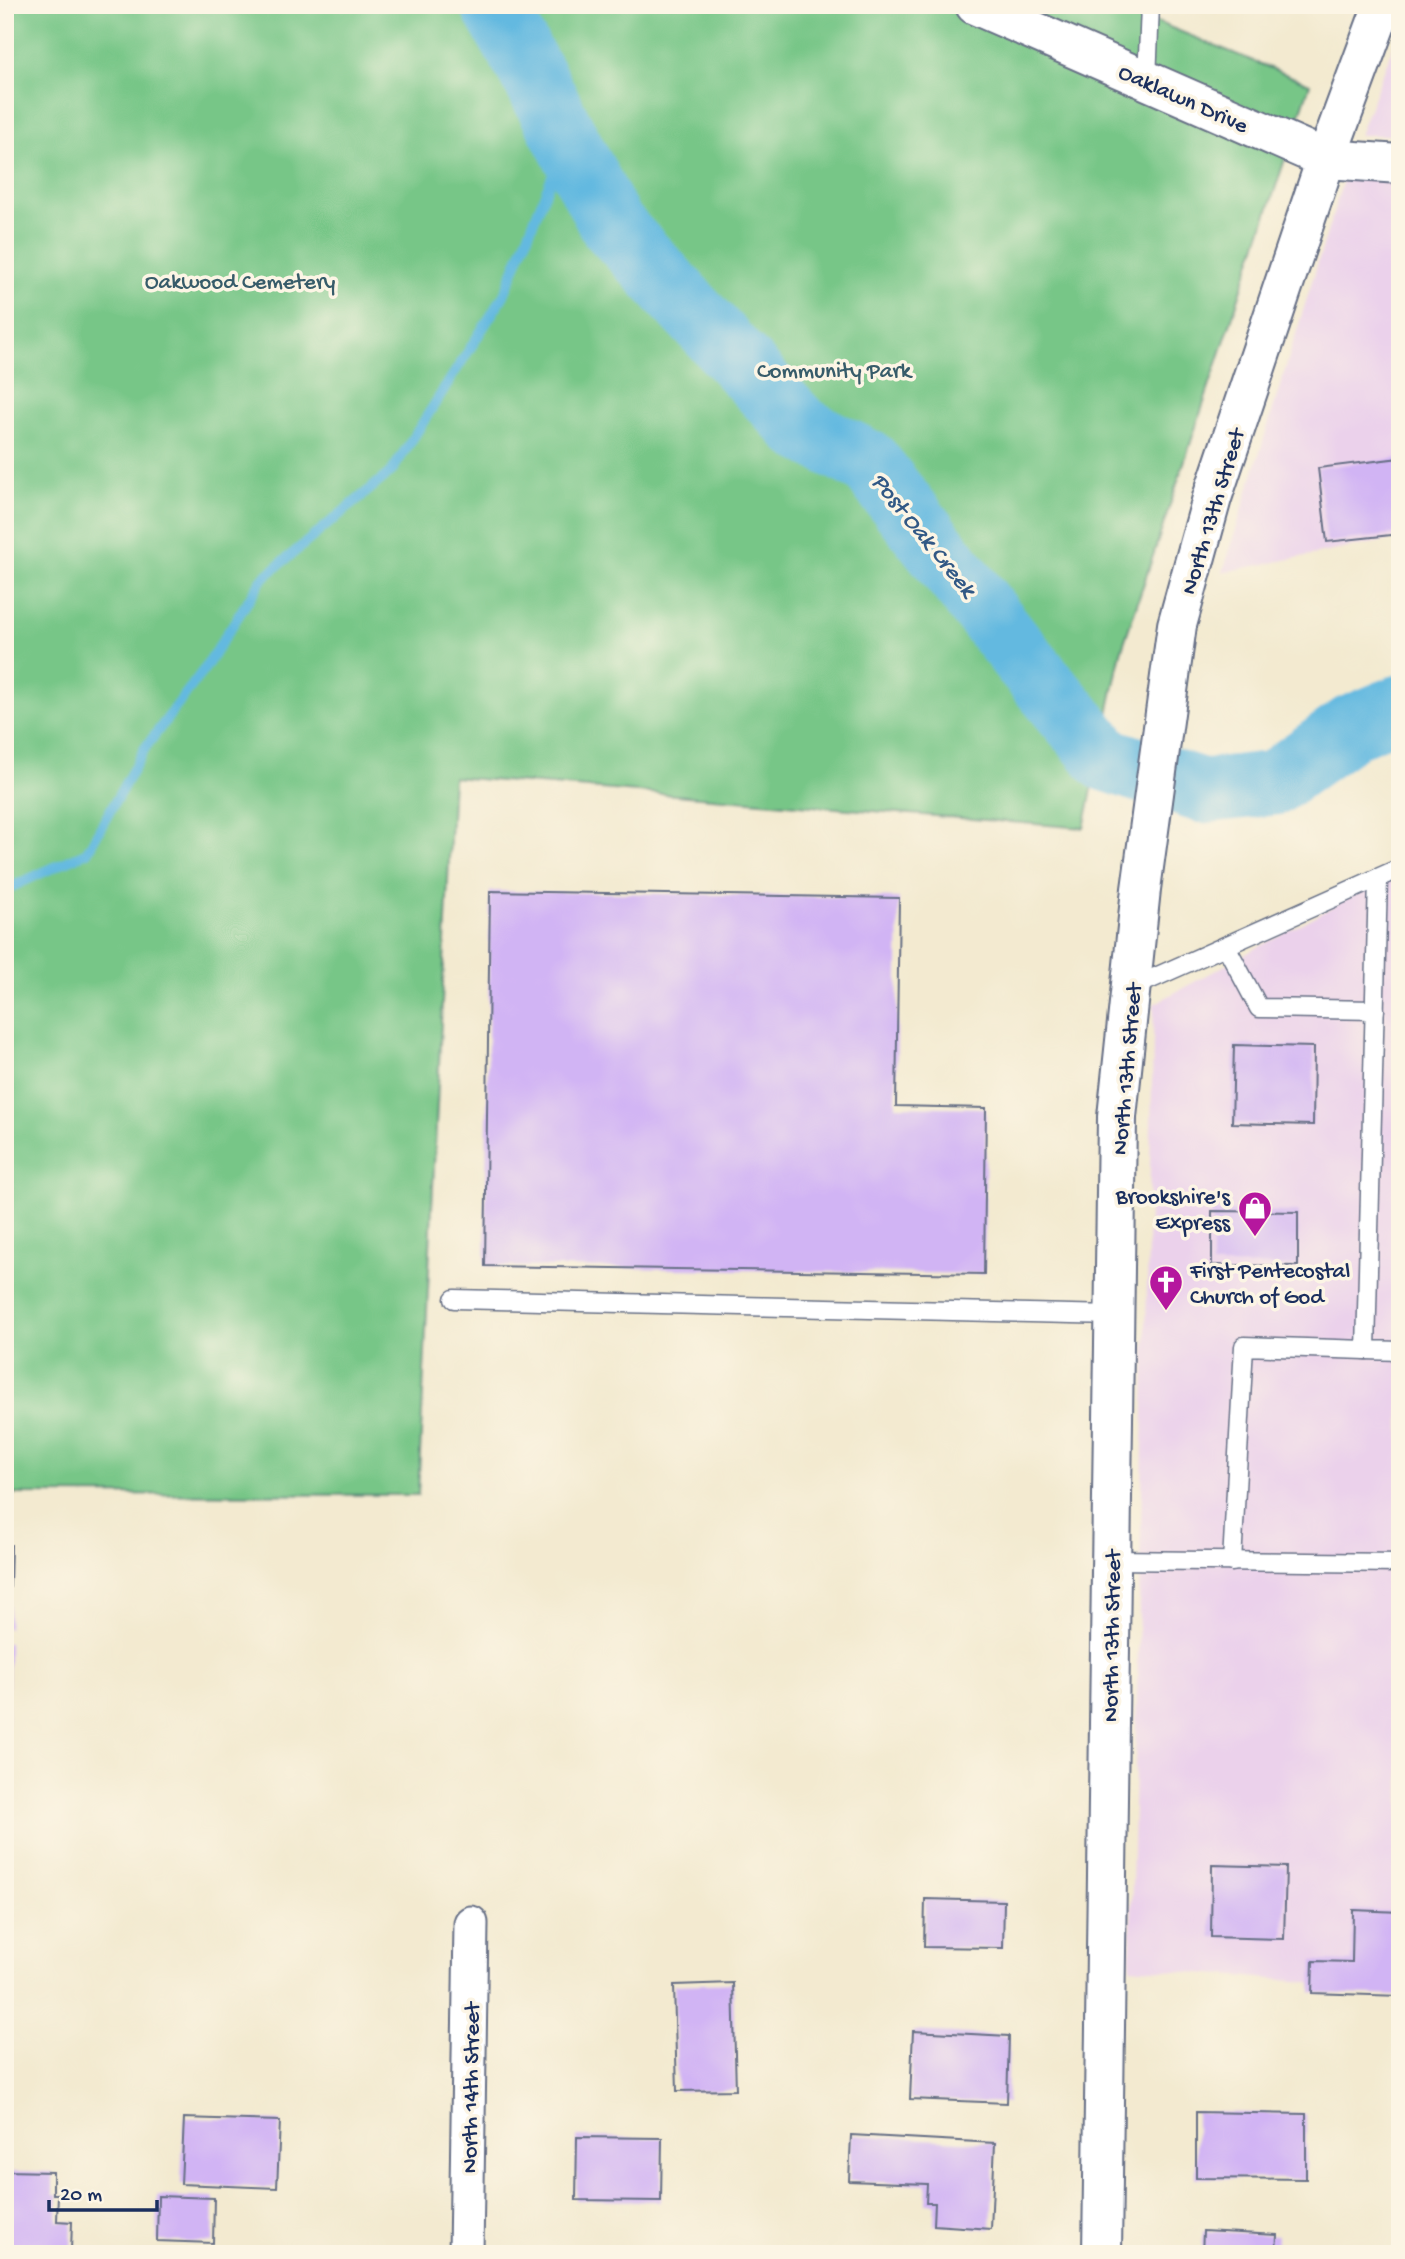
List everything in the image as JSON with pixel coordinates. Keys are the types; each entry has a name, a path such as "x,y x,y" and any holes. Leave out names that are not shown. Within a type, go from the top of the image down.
{"street":[{"name":"Oaklawn Drive","path":"975,5 1326,159 1400,164"},
{"name":"North 13th Street","path":"1102,2254 1118,1117 1141,889 1177,625 1212,498 1326,159 1383,5"},
{"name":"North 14th Street","path":"466,2254 471,1923"}],"lane":[{"path":"1147,80 1150,5"},
{"path":"1131,988 1400,868"},
{"path":"1366,1350 1378,878"},
{"path":"1226,946 1259,1008 1375,1010"},
{"path":"454,1299 1114,1315"},
{"path":"1232,1562 1244,1346 1400,1351"},
{"path":"1111,1560 1400,1563"}],"shaded area":[{"path":"1400,29 1400,135 1359,135"},
{"path":"1345,174 1400,175 1400,538 1223,572"},
{"path":"1400,870 1400,1990 1130,1967 1154,1004"}],"green space":[{"path":"5,5 1115,5 1310,84 1121,652 1084,828 453,777 418,1495 5,1494"}],"building":[{"path":"1400,458 1400,534 1327,542 1318,468"},
{"path":"490,891 899,898 896,1106 986,1108 984,1274 485,1266"},
{"path":"1234,1045 1314,1047 1313,1125 1232,1123"},
{"name":"Brookshire's Express","path":"1212,1211 1298,1212 1298,1266 1212,1265"},
{"path":"5,1545 11,1545 9,1628 5,1628"},
{"path":"5,1643 9,1643 8,1724 5,1724"},
{"path":"1212,1865 1286,1867 1284,1939 1211,1937"},
{"path":"925,1899 1004,1901 1003,1948 924,1947"},
{"path":"1353,1910 1400,1912 1400,1996 1312,1993 1313,1961 1352,1962"},
{"path":"733,1983 736,2090 677,2091 674,1985"},
{"path":"913,2031 1009,2036 1007,2103 910,2099"},
{"path":"1196,2112 1306,2114 1306,2179 1196,2178"},
{"path":"184,2118 280,2121 277,2188 181,2184"},
{"path":"851,2135 995,2143 991,2229 934,2225 935,2203 926,2203 927,2184 849,2181"},
{"path":"577,2137 662,2138 661,2201 576,2200"},
{"path":"5,2171 53,2172 53,2194 58,2194 57,2221 72,2222 71,2251 5,2250"},
{"path":"158,2196 214,2198 213,2243 157,2241"},
{"path":"1203,2231 1277,2235 1276,2254 1202,2254"}],"waterway":[{"name":"Post Oak Creek","path":"493,5 611,224 801,428 869,463 1026,663 1106,759 1203,791 1274,783 1352,727 1400,707"},
{"path":"5,890 87,852 145,748 205,668 262,579 392,471 504,295 567,139"}],"place":[{"name":"Brookshire's Express","path":"1255,1238"},
{"name":"First Pentecostal Church of God","path":"1166,1312"}],"park label":[{"name":"Oakwood Cemetery","path":"240,280"},
{"name":"Community Park","path":"834,369"}]}
